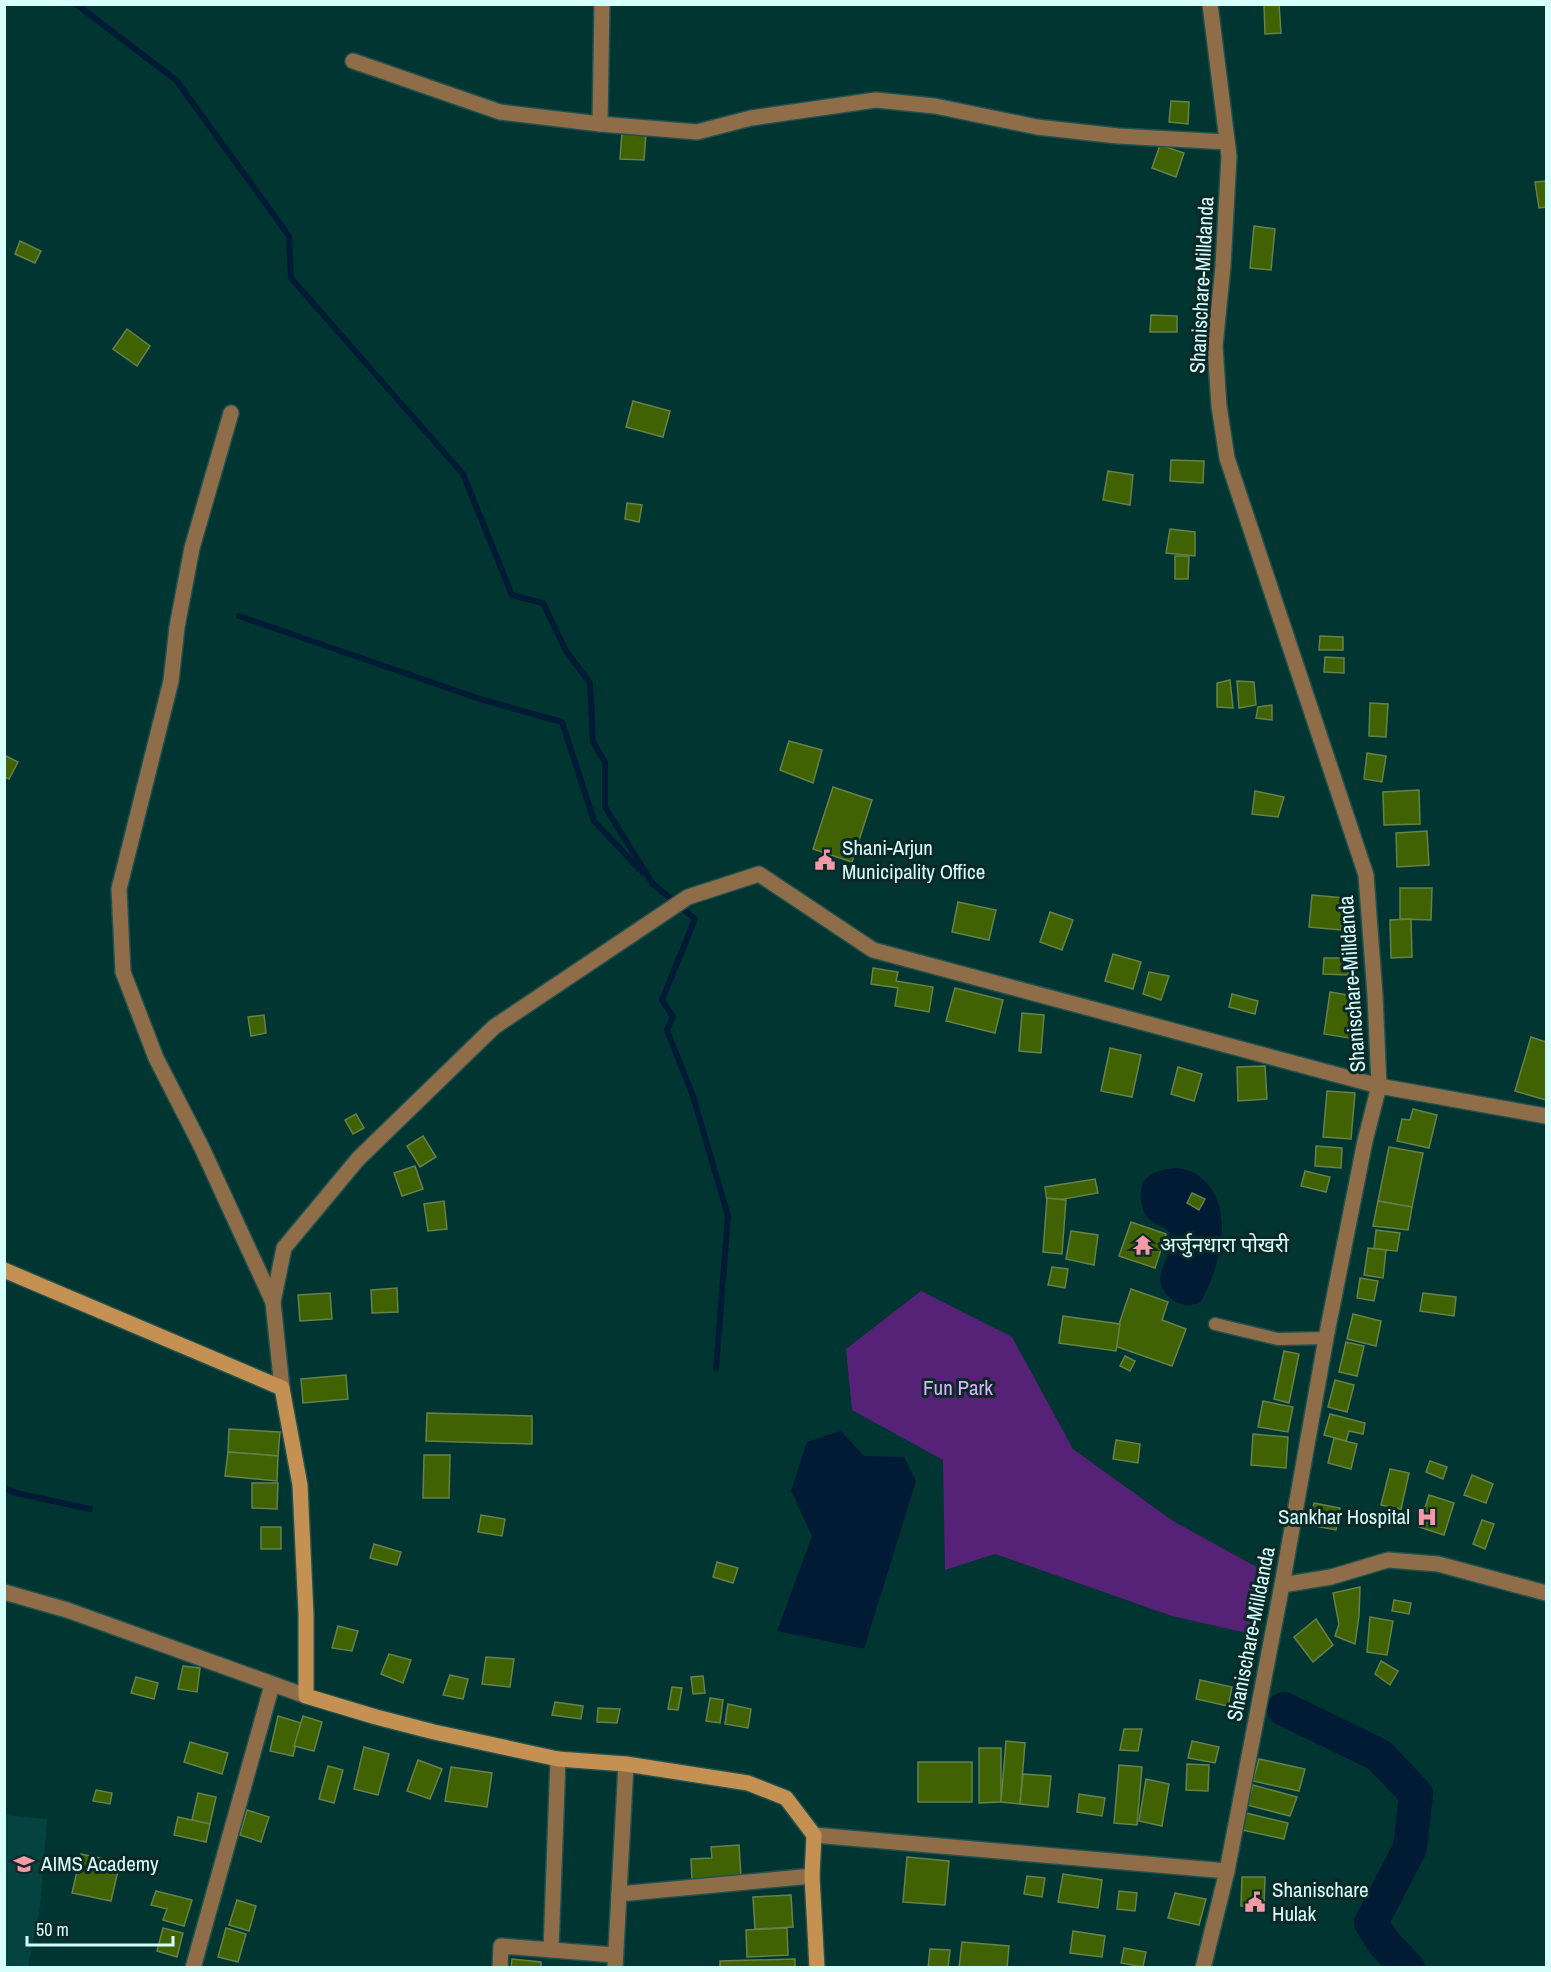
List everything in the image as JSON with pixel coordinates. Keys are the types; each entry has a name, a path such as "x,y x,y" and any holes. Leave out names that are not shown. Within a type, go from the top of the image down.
{"street":[{"path":"600,124 602,4"},
{"name":"Shanischare-Milldanda","path":"1203,1968 1227,1871 1282,1585 1326,1338 1365,1141 1379,1086 1375,985 1366,875 1227,458 1219,406 1215,346 1223,266 1229,156 1210,4"},
{"path":"353,61 500,112 600,124 697,132 751,118 876,100 935,106 1037,127 1118,136 1227,142"},
{"path":"231,413 192,548 177,627 171,681 119,889 123,972 156,1058 201,1146 273,1302"},
{"path":"306,1696 306,1614 300,1485 282,1388 273,1302 284,1248 358,1159 494,1027 688,897 759,874 873,950 1379,1086 1546,1116"},
{"path":"4,1270 282,1388"},
{"path":"1282,1585 1331,1577 1388,1560 1438,1564 1546,1593"},
{"path":"4,1592 67,1610 272,1685 376,1717 558,1759 626,1764 748,1783 786,1798 814,1835 812,1876 817,1968"},
{"path":"193,1968 272,1685"},
{"path":"551,1950 558,1759"},
{"path":"500,1968 501,1946 551,1950 615,1961 626,1764"},
{"path":"814,1835 1227,1871"},
{"path":"619,1894 812,1876"}],"lane":[{"path":"1215,1324 1278,1339 1326,1338"}],"shaded area":[{"path":"1176,1168 1192,1172 1208,1185 1217,1199 1221,1216 1222,1234 1214,1271 1200,1303 1190,1305 1174,1301 1165,1293 1161,1285 1160,1277 1169,1253 1171,1237 1166,1229 1148,1218 1141,1200 1145,1179 1155,1172"},
{"path":"841,1431 864,1456 904,1457 916,1481 864,1649 777,1631 812,1536 791,1491 807,1442"},
{"name":"AIMS Academy","path":"5,1815 47,1819 40,1908 28,1967 5,1967"}],"green space":[{"name":"Fun Park","path":"921,1291 1012,1337 1073,1449 1173,1521 1264,1571 1251,1634 1172,1616 995,1554 945,1570 943,1460 852,1410 846,1349"}],"building":[{"path":"1264,4 1279,4 1281,33 1265,34"},
{"path":"1171,101 1189,102 1188,124 1169,122"},
{"path":"622,132 646,134 644,160 620,159"},
{"path":"1160,145 1184,153 1176,177 1152,168"},
{"path":"1546,181 1546,207 1539,208 1535,182"},
{"path":"1254,226 1275,229 1271,270 1250,268"},
{"path":"20,241 41,251 35,263 15,254"},
{"path":"1151,315 1177,316 1177,332 1150,332"},
{"path":"127,329 150,346 137,366 113,349"},
{"path":"633,401 670,411 663,437 626,427"},
{"path":"1171,460 1204,461 1203,483 1170,481"},
{"path":"1108,471 1133,475 1130,505 1103,500"},
{"path":"627,503 642,505 639,522 625,519"},
{"path":"1170,529 1195,532 1195,556 1166,553"},
{"path":"1175,556 1189,556 1188,579 1175,579"},
{"path":"1320,636 1343,637 1343,650 1319,650"},
{"path":"1325,657 1344,658 1344,673 1324,672"},
{"path":"1230,680 1233,708 1217,707 1217,683"},
{"path":"1237,681 1254,682 1256,705 1239,708"},
{"path":"1370,703 1388,704 1386,737 1369,736"},
{"path":"1272,705 1272,720 1256,718 1258,707"},
{"path":"789,741 822,750 813,783 780,770"},
{"path":"1367,753 1386,756 1382,782 1364,779"},
{"path":"4,755 18,762 9,779 4,777"},
{"path":"833,787 872,800 852,862 813,849"},
{"path":"1419,790 1420,824 1384,825 1383,792"},
{"path":"1255,791 1284,797 1278,817 1252,814"},
{"path":"1427,831 1429,865 1397,867 1396,833"},
{"path":"1400,888 1432,888 1431,920 1400,919"},
{"path":"1312,895 1344,898 1341,930 1309,927"},
{"path":"958,902 996,910 989,940 952,932"},
{"path":"1050,912 1073,920 1062,950 1040,942"},
{"path":"1411,919 1412,957 1391,958 1390,920"},
{"path":"1113,954 1141,962 1133,989 1105,981"},
{"path":"1324,958 1349,958 1348,975 1323,974"},
{"path":"873,968 898,972 896,981 933,987 929,1012 895,1006 898,988 871,984"},
{"path":"1149,972 1169,976 1161,1000 1143,994"},
{"path":"955,988 1003,1000 995,1033 946,1021"},
{"path":"1330,992 1361,997 1355,1039 1324,1034"},
{"path":"1232,994 1258,1001 1255,1014 1229,1007"},
{"path":"1022,1013 1044,1015 1041,1053 1019,1051"},
{"path":"264,1015 266,1033 251,1036 248,1017"},
{"path":"1531,1037 1546,1042 1546,1100 1515,1091"},
{"path":"1110,1048 1141,1055 1132,1097 1101,1091"},
{"path":"1265,1066 1267,1099 1238,1101 1237,1067"},
{"path":"1178,1067 1202,1074 1194,1101 1171,1094"},
{"path":"1327,1091 1355,1093 1351,1139 1323,1137"},
{"path":"1413,1109 1437,1115 1429,1148 1397,1141 1402,1119 1410,1120"},
{"path":"356,1114 364,1128 353,1134 345,1120"},
{"path":"423,1136 436,1157 420,1167 407,1146"},
{"path":"1316,1146 1342,1148 1341,1168 1315,1166"},
{"path":"1389,1147 1423,1153 1412,1207 1378,1201"},
{"path":"415,1166 423,1189 402,1196 394,1173"},
{"path":"1305,1171 1330,1177 1326,1192 1301,1186"},
{"path":"1095,1179 1098,1193 1047,1202 1045,1187"},
{"path":"1192,1193 1205,1199 1199,1210 1187,1203"},
{"path":"1047,1198 1066,1200 1062,1254 1043,1252"},
{"path":"444,1201 447,1229 428,1231 424,1204"},
{"path":"1378,1201 1412,1207 1408,1230 1373,1226"},
{"name":"अर्जुनधारा पोखरी","path":"1131,1222 1166,1234 1155,1268 1119,1256"},
{"path":"1376,1230 1400,1233 1397,1251 1374,1249"},
{"path":"1071,1231 1098,1235 1094,1265 1066,1259"},
{"path":"1368,1248 1386,1250 1383,1278 1364,1275"},
{"path":"1052,1267 1068,1269 1065,1288 1048,1285"},
{"path":"1360,1278 1378,1281 1374,1301 1357,1298"},
{"path":"397,1288 398,1312 372,1313 371,1290"},
{"path":"1131,1289 1168,1302 1162,1320 1186,1329 1172,1366 1112,1345"},
{"path":"330,1293 332,1319 300,1321 298,1295"},
{"path":"1423,1293 1456,1297 1454,1316 1420,1311"},
{"path":"1353,1314 1381,1321 1376,1346 1347,1339"},
{"path":"1063,1316 1120,1324 1116,1351 1059,1343"},
{"path":"1346,1342 1364,1346 1357,1376 1339,1372"},
{"path":"1284,1351 1299,1354 1289,1403 1274,1399"},
{"path":"1125,1356 1135,1361 1130,1371 1120,1366"},
{"path":"346,1375 348,1399 303,1403 301,1379"},
{"path":"1335,1380 1354,1385 1347,1412 1328,1407"},
{"path":"1263,1401 1293,1407 1288,1432 1258,1427"},
{"path":"427,1413 532,1416 532,1444 426,1441"},
{"path":"1330,1414 1365,1423 1363,1434 1349,1431 1346,1441 1324,1435"},
{"path":"229,1429 280,1432 278,1456 228,1452"},
{"path":"1253,1434 1288,1437 1286,1468 1251,1465"},
{"path":"1334,1438 1357,1444 1351,1469 1328,1463"},
{"path":"1116,1440 1140,1444 1138,1463 1113,1459"},
{"path":"228,1452 278,1456 277,1481 225,1476"},
{"path":"424,1455 450,1455 449,1498 423,1498"},
{"path":"1430,1461 1447,1467 1443,1479 1426,1472"},
{"path":"1390,1469 1409,1473 1401,1509 1381,1505"},
{"path":"1472,1475 1493,1484 1486,1503 1464,1495"},
{"path":"252,1483 278,1483 277,1509 252,1508"},
{"path":"1429,1495 1454,1503 1444,1535 1419,1527"},
{"path":"1314,1503 1340,1508 1336,1530 1309,1525"},
{"path":"481,1515 505,1519 502,1536 478,1532"},
{"path":"1482,1520 1494,1524 1485,1549 1473,1544"},
{"path":"261,1527 281,1527 281,1549 261,1549"},
{"path":"374,1544 401,1552 397,1565 370,1558"},
{"path":"717,1562 738,1568 733,1583 713,1577"},
{"path":"1360,1587 1355,1644 1335,1636 1339,1624 1333,1593"},
{"path":"1394,1600 1411,1603 1409,1614 1392,1611"},
{"path":"1370,1617 1393,1621 1387,1655 1367,1652"},
{"path":"1316,1619 1333,1645 1313,1662 1294,1637"},
{"path":"338,1626 358,1631 352,1651 332,1648"},
{"path":"389,1654 411,1660 403,1683 381,1674"},
{"path":"486,1657 514,1659 510,1687 482,1684"},
{"path":"1381,1661 1398,1671 1390,1685 1375,1674"},
{"path":"183,1666 200,1668 197,1692 178,1689"},
{"path":"450,1675 468,1679 463,1699 443,1695"},
{"path":"703,1676 705,1693 693,1694 691,1677"},
{"path":"136,1677 158,1683 154,1699 131,1693"},
{"path":"1200,1680 1232,1687 1228,1706 1196,1699"},
{"path":"672,1687 682,1688 678,1710 668,1709"},
{"path":"710,1698 723,1700 720,1723 706,1721"},
{"path":"555,1702 583,1706 581,1719 552,1715"},
{"path":"728,1704 751,1709 748,1728 725,1724"},
{"path":"598,1708 620,1709 617,1723 597,1722"},
{"path":"278,1716 301,1723 293,1756 270,1751"},
{"path":"303,1716 322,1722 314,1751 294,1746"},
{"path":"1124,1729 1142,1729 1138,1751 1120,1750"},
{"path":"1006,1741 1025,1743 1020,1804 1001,1802"},
{"path":"1192,1741 1219,1747 1215,1763 1188,1758"},
{"path":"190,1742 228,1753 222,1774 184,1762"},
{"path":"364,1747 389,1754 378,1795 354,1789"},
{"path":"979,1748 1001,1748 1001,1802 979,1803"},
{"path":"1259,1759 1305,1769 1299,1791 1253,1781"},
{"path":"418,1760 442,1769 430,1799 407,1791"},
{"path":"918,1762 972,1762 972,1802 918,1802"},
{"path":"1187,1764 1209,1765 1208,1791 1186,1790"},
{"path":"1119,1765 1142,1767 1137,1825 1114,1823"},
{"path":"328,1766 343,1770 334,1803 319,1799"},
{"path":"451,1767 492,1773 487,1807 445,1801"},
{"path":"1023,1774 1051,1776 1048,1807 1020,1804"},
{"path":"1146,1779 1169,1784 1162,1826 1139,1821"},
{"path":"1253,1785 1297,1797 1290,1816 1247,1805"},
{"path":"96,1790 112,1793 110,1804 93,1801"},
{"path":"198,1793 216,1797 210,1824 192,1820"},
{"path":"1079,1794 1105,1798 1102,1816 1077,1812"},
{"path":"247,1810 269,1817 261,1842 240,1835"},
{"path":"1246,1813 1288,1823 1284,1839 1242,1830"},
{"path":"178,1817 210,1824 206,1842 174,1835"},
{"path":"739,1845 741,1878 692,1881 691,1859 712,1858 711,1847"},
{"path":"81,1854 120,1862 111,1901 72,1893"},
{"path":"907,1857 949,1861 945,1905 903,1902"},
{"path":"1063,1874 1102,1880 1098,1908 1058,1902"},
{"path":"1027,1876 1045,1878 1042,1897 1024,1894"},
{"path":"1242,1877 1265,1877 1264,1906 1241,1906"},
{"path":"156,1891 192,1900 184,1926 163,1920 167,1909 151,1905"},
{"path":"1119,1891 1137,1893 1135,1911 1117,1909"},
{"path":"1175,1893 1206,1899 1199,1925 1168,1918"},
{"path":"791,1895 793,1927 755,1929 753,1897"},
{"path":"237,1900 256,1906 249,1931 229,1925"},
{"path":"163,1928 183,1933 177,1957 157,1951"},
{"path":"226,1928 246,1934 238,1962 218,1957"},
{"path":"787,1928 788,1955 747,1957 746,1930"},
{"path":"1073,1931 1105,1936 1102,1957 1070,1953"},
{"path":"962,1942 1009,1946 1007,1968 959,1968"},
{"path":"1124,1948 1146,1952 1143,1967 1121,1963"},
{"path":"930,1949 950,1950 948,1968 928,1968"},
{"path":"512,1959 541,1962 541,1968 511,1968"},
{"path":"795,1959 795,1968 720,1968 720,1961"}],"waterway":[{"path":"76,4 176,80 289,236 291,278 463,474 512,595 543,603 566,651 590,683 593,742 605,762 605,807 653,884"},
{"path":"239,616 480,699 562,722 594,821 643,873"},
{"path":"652,883 695,919 662,1000 673,1017 667,1030 693,1096 728,1216 716,1368"},
{"path":"4,1488 16,1493 90,1509"},
{"path":"1284,1709 1379,1755 1416,1794 1410,1848 1371,1923 1384,1943 1408,1968"}],"place":[{"name":"Shani-Arjun Municipality Office","path":"825,860"},
{"name":"अर्जुनधारा पोखरी","path":"1143,1245"},
{"name":"Sankhar Hospital","path":"1427,1517"},
{"name":"AIMS Academy","path":"24,1864"},
{"name":"Shanischare Hulak","path":"1255,1902"}]}
